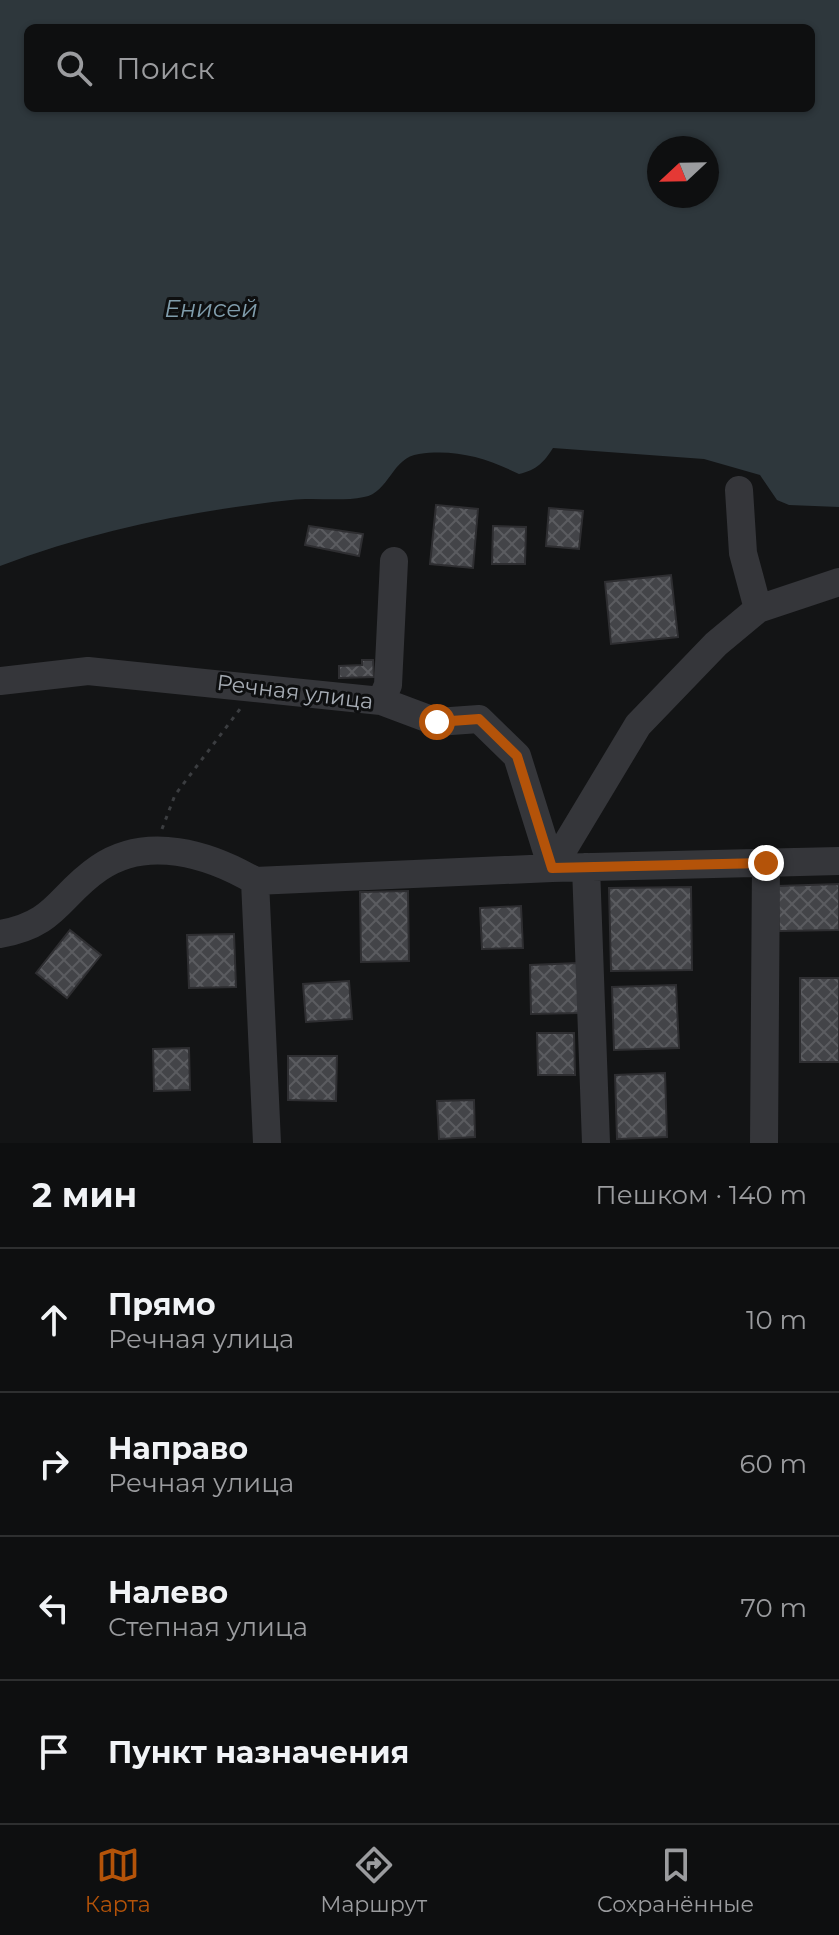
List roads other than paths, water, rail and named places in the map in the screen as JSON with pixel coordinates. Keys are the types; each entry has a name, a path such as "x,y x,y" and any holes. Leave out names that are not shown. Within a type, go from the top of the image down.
{"lane":[{"path":"739,490 743,553 758,609"},
{"path":"381,701 388,685 394,561"},
{"path":"552,868 638,725 716,644 758,609 839,582"},
{"name":"Речная улица","path":"0,681 88,671 381,701 437,722 479,719 517,756 552,868"},
{"path":"0,934 31,928 57,910 99,868 127,854 155,848 235,869 255,881 552,868 839,861"},
{"path":"764,1143 766,863"},
{"path":"586,867 596,1143"},
{"path":"255,881 267,1143"}],"water":[{"name":"Енисей","path":"0,0 839,0 839,507 789,505 777,500 760,475 704,459 553,448 539,465 519,474 470,456 433,453 419,454 403,461 379,489 364,497 291,500 216,510 71,542 0,566"}]}
